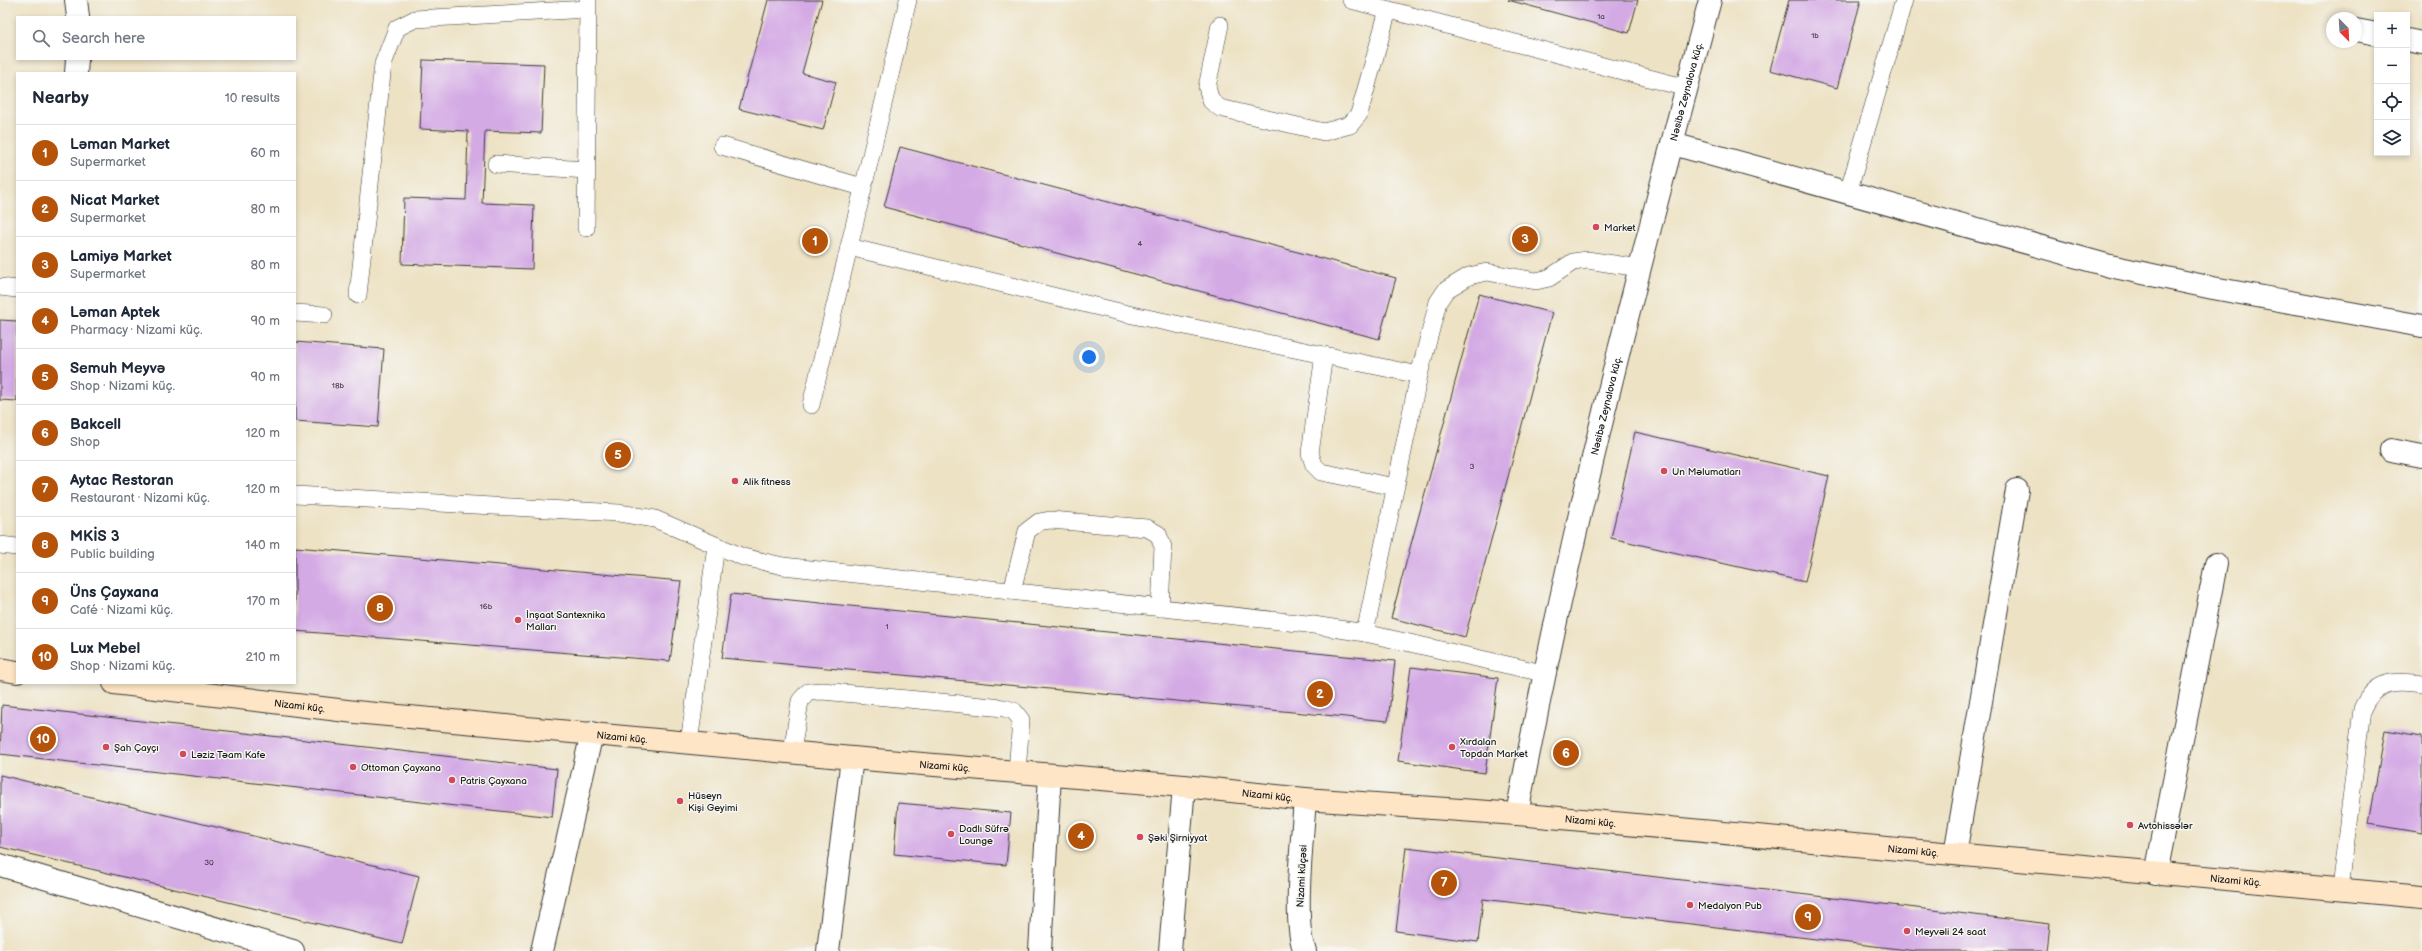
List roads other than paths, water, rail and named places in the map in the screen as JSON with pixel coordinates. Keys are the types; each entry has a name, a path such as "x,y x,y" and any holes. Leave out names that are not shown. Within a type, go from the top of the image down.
{"street":[{"path":"76,0 78,16"},
{"name":"Nəsibə Zeynalova küç.","path":"1517,814 1543,673 1640,268 1710,0"},
{"path":"2362,31 2374,33"},
{"path":"2410,41 2422,43"},
{"path":"76,72 77,60"},
{"path":"1673,144 2110,266 2213,288 2422,326"},
{"path":"2392,450 2422,456"},
{"path":"1955,854 2017,490"},
{"path":"2156,874 2216,564"},
{"path":"0,670 16,672"},
{"name":"Nizami küç.","path":"122,684 355,712 689,743 1184,786 1305,799 1517,814 2156,874 2422,896"},
{"path":"542,951 592,733"},
{"path":"828,951 852,758"},
{"path":"1040,951 1050,775"},
{"path":"1170,951 1184,786"},
{"name":"Nizami küçəsi","path":"1305,799 1299,920 1301,943 1305,951"},
{"path":"0,865 293,951"}],"lane":[{"path":"811,405 908,0"},
{"path":"1351,0 1687,88"},
{"path":"1848,193 1904,0"},
{"path":"358,295 383,64 397,28 415,19 588,5 586,228"},
{"path":"1220,25 1207,87 1211,101 1220,108 1324,132 1350,125 1359,114 1388,10"},
{"path":"722,146 862,187"},
{"path":"496,164 586,170"},
{"path":"849,247 1128,314 1419,375"},
{"path":"1365,633 1419,375 1438,302 1446,290 1469,276 1487,272 1536,281 1549,278 1573,262 1587,260 1640,268"},
{"path":"0,287 16,288"},
{"path":"296,313 324,315"},
{"path":"1324,355 1310,453 1314,465 1321,472 1395,487"},
{"path":"296,494 619,513 655,519 743,557 783,566 1307,624 1365,633 1543,673"},
{"path":"1012,591 1026,531 1039,522 1050,520 1147,528 1158,534 1162,547 1160,608"},
{"path":"0,545 16,547"},
{"path":"689,743 716,546"},
{"path":"2340,889 2362,709 2369,693 2386,683 2407,682 2422,684"},
{"path":"792,752 800,701 808,692 822,691 1004,708 1014,711 1021,720 1017,772"}],"place":[{"name":"Market","path":"1596,227"},
{"name":"Lamiyə Market","path":"1525,239"},
{"name":"Ləman Market","path":"815,241"},
{"name":"Semuh Meyvə","path":"618,455"},
{"name":"Un Məlumatları","path":"1664,471"},
{"name":"Alik fitness","path":"735,481"},
{"name":"MKİS 3","path":"380,608"},
{"name":"İnşaat Santexnika Malları","path":"518,620"},
{"name":"Nicat Market","path":"1320,694"},
{"name":"Lux Mebel","path":"43,739"},
{"name":"Şah Çayçı","path":"106,747"},
{"name":"Xırdalan Topdan Market","path":"1452,747"},
{"name":"Bakcell","path":"1566,753"},
{"name":"Ləziz Təam Kafe","path":"183,754"},
{"name":"Ottoman Çayxana","path":"353,767"},
{"name":"Patris Çayxana","path":"452,780"},
{"name":"Hüseyn Kişi Geyimi","path":"680,801"},
{"name":"Avtohissələr","path":"2130,825"},
{"name":"Dadlı Süfrə Lounge","path":"951,834"},
{"name":"Ləman Aptek","path":"1081,836"},
{"name":"Şəki Şirniyyat","path":"1140,837"},
{"name":"Aytac Restoran","path":"1444,883"},
{"name":"Medalyon Pub","path":"1690,905"},
{"name":"Üns Çayxana","path":"1808,917"},
{"name":"Meyvəli 24 saat","path":"1907,931"}]}
